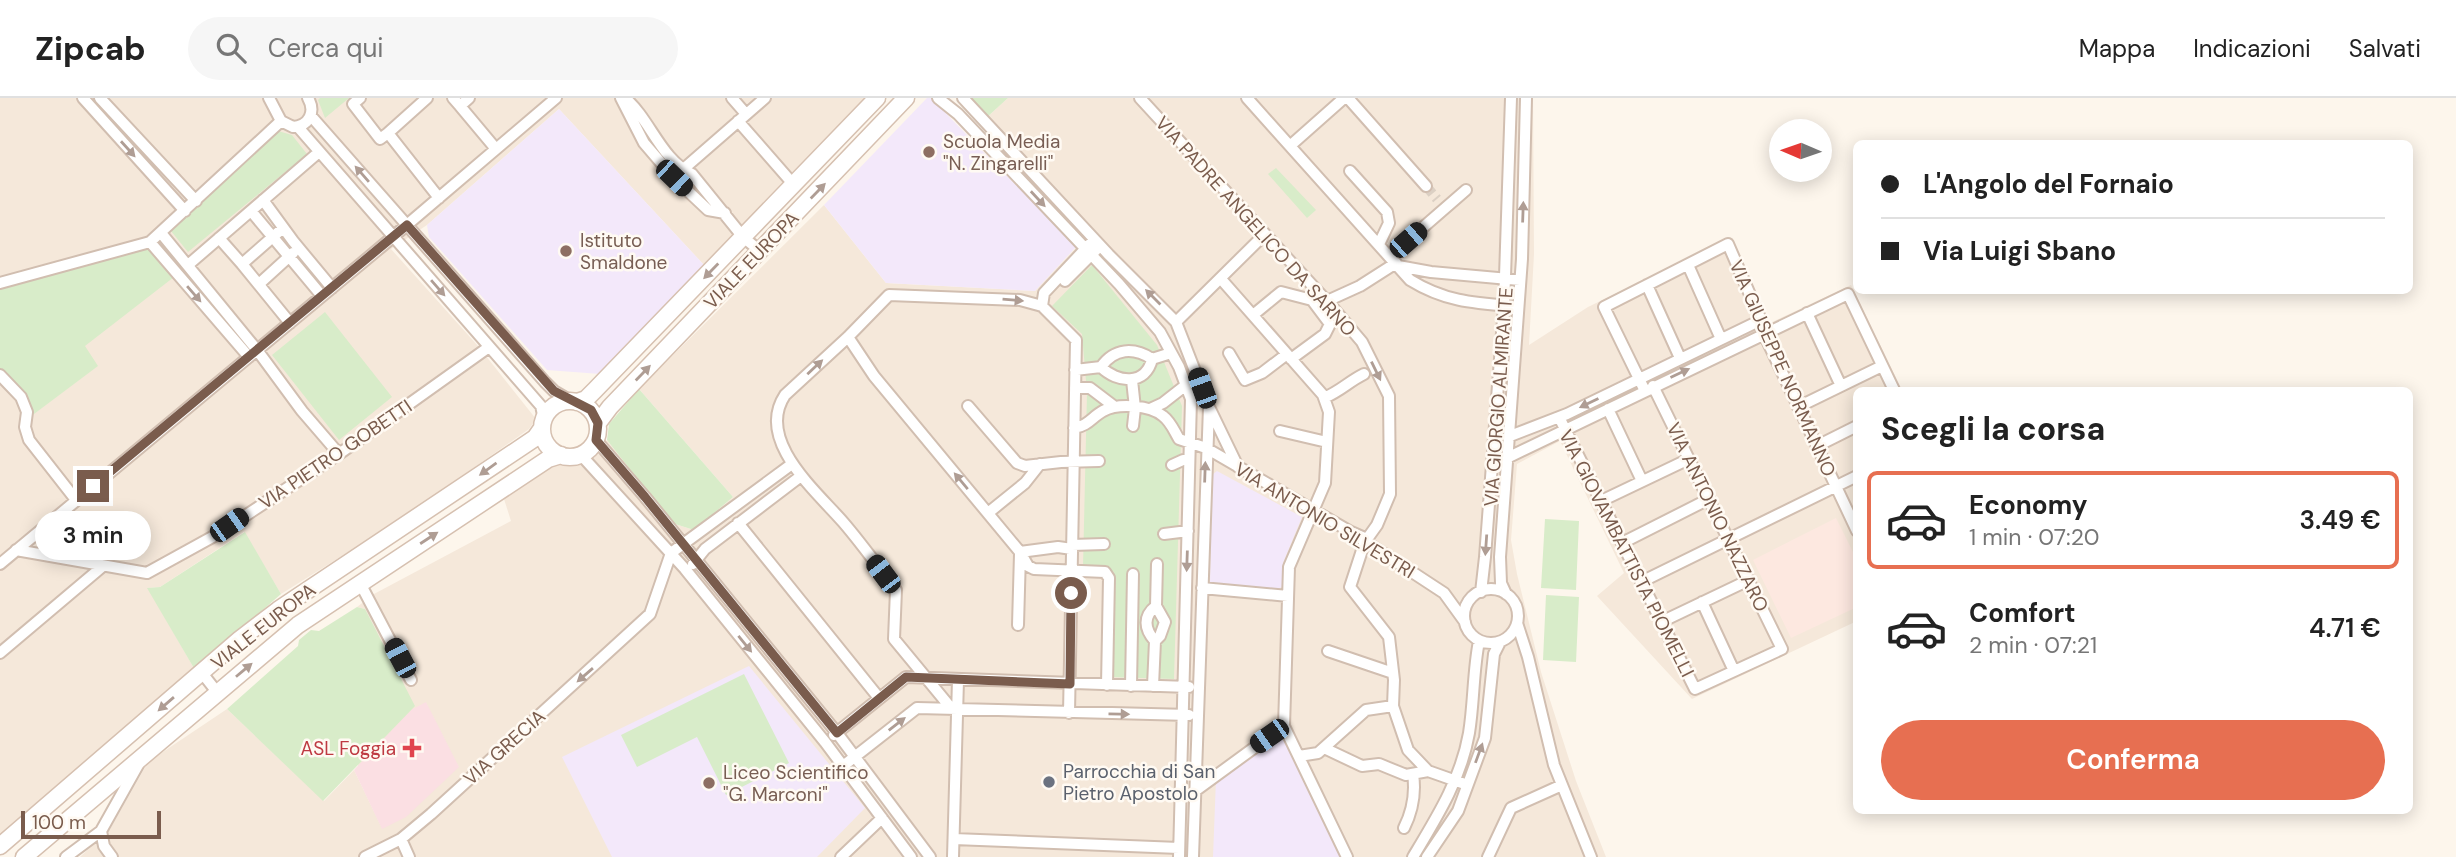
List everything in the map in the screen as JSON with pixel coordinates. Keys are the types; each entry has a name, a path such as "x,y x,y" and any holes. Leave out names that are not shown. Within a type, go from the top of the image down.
{"street":[{"path":"83,98 185,211"},
{"path":"100,98 196,201"},
{"path":"269,98 278,103 281,121"},
{"path":"298,127 541,406 544,438 550,448 570,457 581,455 589,449 596,440 598,423 591,410 554,391 545,382 311,116 308,98"},
{"path":"360,98 353,104 380,139 427,98"},
{"path":"0,564 394,237 556,98"},
{"path":"623,98 635,106 678,174"},
{"path":"732,98 742,117 793,185"},
{"path":"678,174 765,98"},
{"name":"VIALE EUROPA","path":"574,401 586,399 595,390 877,98"},
{"name":"VIALE EUROPA","path":"598,423 610,407 906,98"},
{"path":"938,98 958,114 1160,332 1191,399 1179,852 954,838"},
{"path":"962,98 1176,322 1209,407 1238,467"},
{"name":"VIA PADRE ANGELICO DA SARNO","path":"1140,98 1362,342 1388,396 1390,494 1377,525 1367,539 1351,532"},
{"path":"1247,98 1410,280 1430,293 1451,300 1519,307"},
{"path":"1291,145 1346,98 1426,186"},
{"path":"1395,261 1432,272 1505,279 1511,98"},
{"path":"1520,280 1526,98"},
{"path":"460,101 496,149"},
{"path":"281,121 298,127 311,116"},
{"path":"0,283 149,242 281,121"},
{"path":"388,133 439,198"},
{"path":"188,265 319,152"},
{"path":"1350,172 1387,212 1389,223 1379,244"},
{"path":"678,174 692,174 743,237 760,251"},
{"path":"1327,301 1360,286 1395,261 1441,204 1466,190"},
{"path":"263,200 332,288"},
{"path":"251,211 322,296"},
{"path":"242,264 283,228"},
{"path":"161,233 188,265 253,354"},
{"path":"1176,322 1265,234"},
{"path":"219,238 290,323"},
{"path":"149,242 253,354 339,454"},
{"path":"1042,306 1044,293 1097,242"},
{"name":"VIA GIUSEPPE NORMANNO","path":"1688,265 1728,244 1761,320 1764,334 1853,523"},
{"path":"259,284 298,248"},
{"path":"1680,358 1647,285 1688,265 1721,339"},
{"path":"1221,279 1324,398 1329,412 1325,483 1289,568 1284,726 1347,857"},
{"name":"VIA GIORGIO ALMIRANTE","path":"1476,595 1485,557 1505,279 1520,280 1500,557 1501,583 1506,594"},
{"name":"VIA ANTONIO NAZZARO","path":"1647,285 1604,307 1639,379 1649,388 1689,459 1782,649 1734,671"},
{"path":"1229,353 1245,380 1262,373 1325,334 1330,324 1312,300 1281,292 1253,315"},
{"path":"1509,457 1848,294 1892,387"},
{"path":"954,709 894,639 896,590 845,524 792,464 775,420 779,404 785,395 889,295 1020,300 1042,306 1076,340 1069,713"},
{"path":"1807,313 1841,386"},
{"path":"1510,436 1559,417 1761,320"},
{"path":"848,337 874,376 1020,552 1028,566 1034,569 1105,572 1109,578 1107,685"},
{"name":"VIA PIETRO GOBETTI","path":"16,550 147,573 161,567 216,535 339,454 489,347"},
{"path":"1075,370 1101,366 1115,353 1125,351 1143,353 1152,359"},
{"path":"1101,366 1110,376 1132,380 1146,372 1152,359 1171,353"},
{"path":"1798,407 1882,366"},
{"path":"0,374 21,397 27,412 25,426 29,440 76,500"},
{"path":"1324,398 1343,390 1349,381 1364,374"},
{"path":"1132,380 1135,408 1133,426"},
{"path":"1150,409 1163,403 1185,385"},
{"path":"1075,388 1090,388 1115,407"},
{"path":"543,423 551,409 561,403 574,401"},
{"path":"968,406 1017,463 1025,467 1099,461"},
{"path":"1074,428 1084,426 1103,411 1115,407 1150,409 1162,414 1179,439 1189,444"},
{"path":"1193,857 1209,407"},
{"path":"1608,409 1642,481"},
{"name":"VIA GIOVAMBATTISTA PIOMELLI","path":"1559,417 1695,690 1734,671"},
{"name":"VIALE EUROPA","path":"0,846 278,610 535,438 543,423"},
{"path":"1817,446 1853,428"},
{"path":"1280,431 1327,442"},
{"path":"596,440 837,733 930,857"},
{"name":"VIA ANTONIO SILVESTRI","path":"1189,444 1206,448 1365,541 1444,593 1465,622"},
{"name":"VIALE EUROPA","path":"24,857 298,625 548,459 561,455"},
{"path":"581,455 685,569 825,742 911,857"},
{"path":"1601,500 1689,459"},
{"path":"1172,465 1189,460"},
{"path":"671,553 792,464"},
{"path":"988,513 1025,483 1040,464"},
{"path":"685,569 697,561 705,548 802,476"},
{"path":"1641,582 1853,478"},
{"path":"1622,543 1709,499"},
{"path":"734,506 741,521 880,698"},
{"path":"1164,534 1188,531"},
{"path":"1365,541 1350,587 1389,637 1393,673 1392,706 1408,750 1428,771 1468,785"},
{"path":"1020,552 1104,544"},
{"path":"1018,625 1020,552"},
{"name":"VIA GRECIA","path":"365,857 401,839 650,614 671,553"},
{"path":"1155,641 1165,622 1156,606 1157,564"},
{"path":"0,653 103,566"},
{"path":"1131,685 1133,574"},
{"path":"1661,622 1749,580"},
{"path":"361,584 411,680"},
{"path":"1202,588 1288,596"},
{"path":"1427,857 1458,811 1468,785 1485,738 1494,654 1501,641 1510,635 1517,623 1516,605 1506,594 1490,589 1476,595 1465,610 1465,622 1471,634 1488,643 1501,641 1512,643 1528,657"},
{"name":"VIA ANTONIO SILVESTRI","path":"1444,593 1476,595"},
{"path":"1702,603 1734,671"},
{"path":"1153,686 1155,641 1146,624 1151,610 1156,606"},
{"path":"1165,622 1185,622"},
{"path":"1517,623 1555,765 1591,857"},
{"path":"1133,624 1146,624"},
{"path":"1413,857 1455,781 1468,735 1479,640"},
{"path":"1328,652 1393,673"},
{"path":"202,673 217,692"},
{"path":"825,742 906,677 1199,688"},
{"path":"953,857 954,709 958,680"},
{"path":"1299,756 1324,748 1366,710 1392,706"},
{"path":"843,766 917,709 1198,716"},
{"path":"1195,791 1284,726"},
{"path":"1324,748 1362,766 1379,764 1406,775 1428,771"},
{"path":"66,857 101,831 142,756"},
{"path":"1404,828 1412,813 1415,787 1413,774"},
{"path":"1488,857 1511,808 1562,785"},
{"path":"841,857 882,818"},
{"path":"101,831 104,846 112,857"},
{"path":"401,839 409,857"}],"shaded area":[{"path":"0,98 865,98 704,265 559,109 427,225 391,249 478,346 536,419 529,429 401,519 281,594 244,532 160,587 148,588 195,670 0,836"},
{"name":"Scuola Media \"N. Zingarelli\"","path":"927,98 931,98 1076,247 1035,291 886,283 824,205"},
{"path":"1008,98 1533,98 1534,254 1529,345 1588,307 1727,239 1768,324 1851,285 1853,294 1855,294 1901,387 1853,387 1853,623 1692,699 1597,596 1624,573 1560,441 1517,464 1511,540 1541,672 1576,781 1606,857 80,857 110,829 148,762 227,709 324,801 354,770 382,828 358,766 365,609 357,607 374,594 511,521 504,499 559,461 581,461 607,440 672,523 694,530 733,497 639,389 824,205 886,283 1035,291 1092,231 985,119"},
{"name":"Istituto Smaldone","path":"559,109 704,265 600,374 547,370 429,237 427,225"},
{"path":"1217,471 1302,517 1283,563 1282,587 1277,589 1210,585 1212,475"},
{"path":"1836,518 1853,552 1853,609 1791,638 1753,560"},
{"name":"Liceo Scientifico \"G. Marconi\"","path":"749,666 865,808 817,857 612,857 562,757"},
{"name":"ASL Foggia","path":"426,702 459,767 406,817 382,829 354,770 411,710"},
{"path":"1282,734 1341,857 1213,857 1216,779"}],"green space":[{"path":"349,98 325,118 318,100"},
{"path":"967,98 1008,98 985,119"},
{"path":"278,131 292,135 307,154 188,252 171,231"},
{"path":"1276,168 1316,210 1307,218 1268,174"},
{"path":"150,242 174,277 85,346 98,366 26,420 27,412 0,375 0,283"},
{"path":"1092,265 1157,345 1182,406 1174,679 1110,677 1114,572 1083,567 1087,393 1082,334 1052,306"},
{"path":"325,312 392,397 339,440 272,355"},
{"path":"639,389 733,497 694,530 672,523 607,440 609,424"},
{"path":"1545,519 1579,521 1576,590 1541,588"},
{"path":"245,532 281,594 195,670 147,588 160,587"},
{"path":"1546,595 1579,597 1576,662 1543,660"},
{"path":"357,607 365,609 415,706 323,801 227,709 298,646 299,640 311,630 319,631"},
{"path":"744,674 789,763 726,795 697,737 637,767 621,735"}],"tunnel":[{"path":"1426,186 1437,199"}],"place":[{"name":"Scuola Media \"N. Zingarelli\"","path":"929,152"},
{"name":"Istituto Smaldone","path":"566,251"},
{"name":"ASL Foggia","path":"412,748"},
{"name":"Parrocchia di San Pietro Apostolo","path":"1049,782"},
{"name":"Liceo Scientifico \"G. Marconi\"","path":"709,783"}],"route":[{"path":"93,486 407,225 545,382 554,391 591,410 598,423 596,440 837,733 906,677 1070,684 1071,593"}]}
